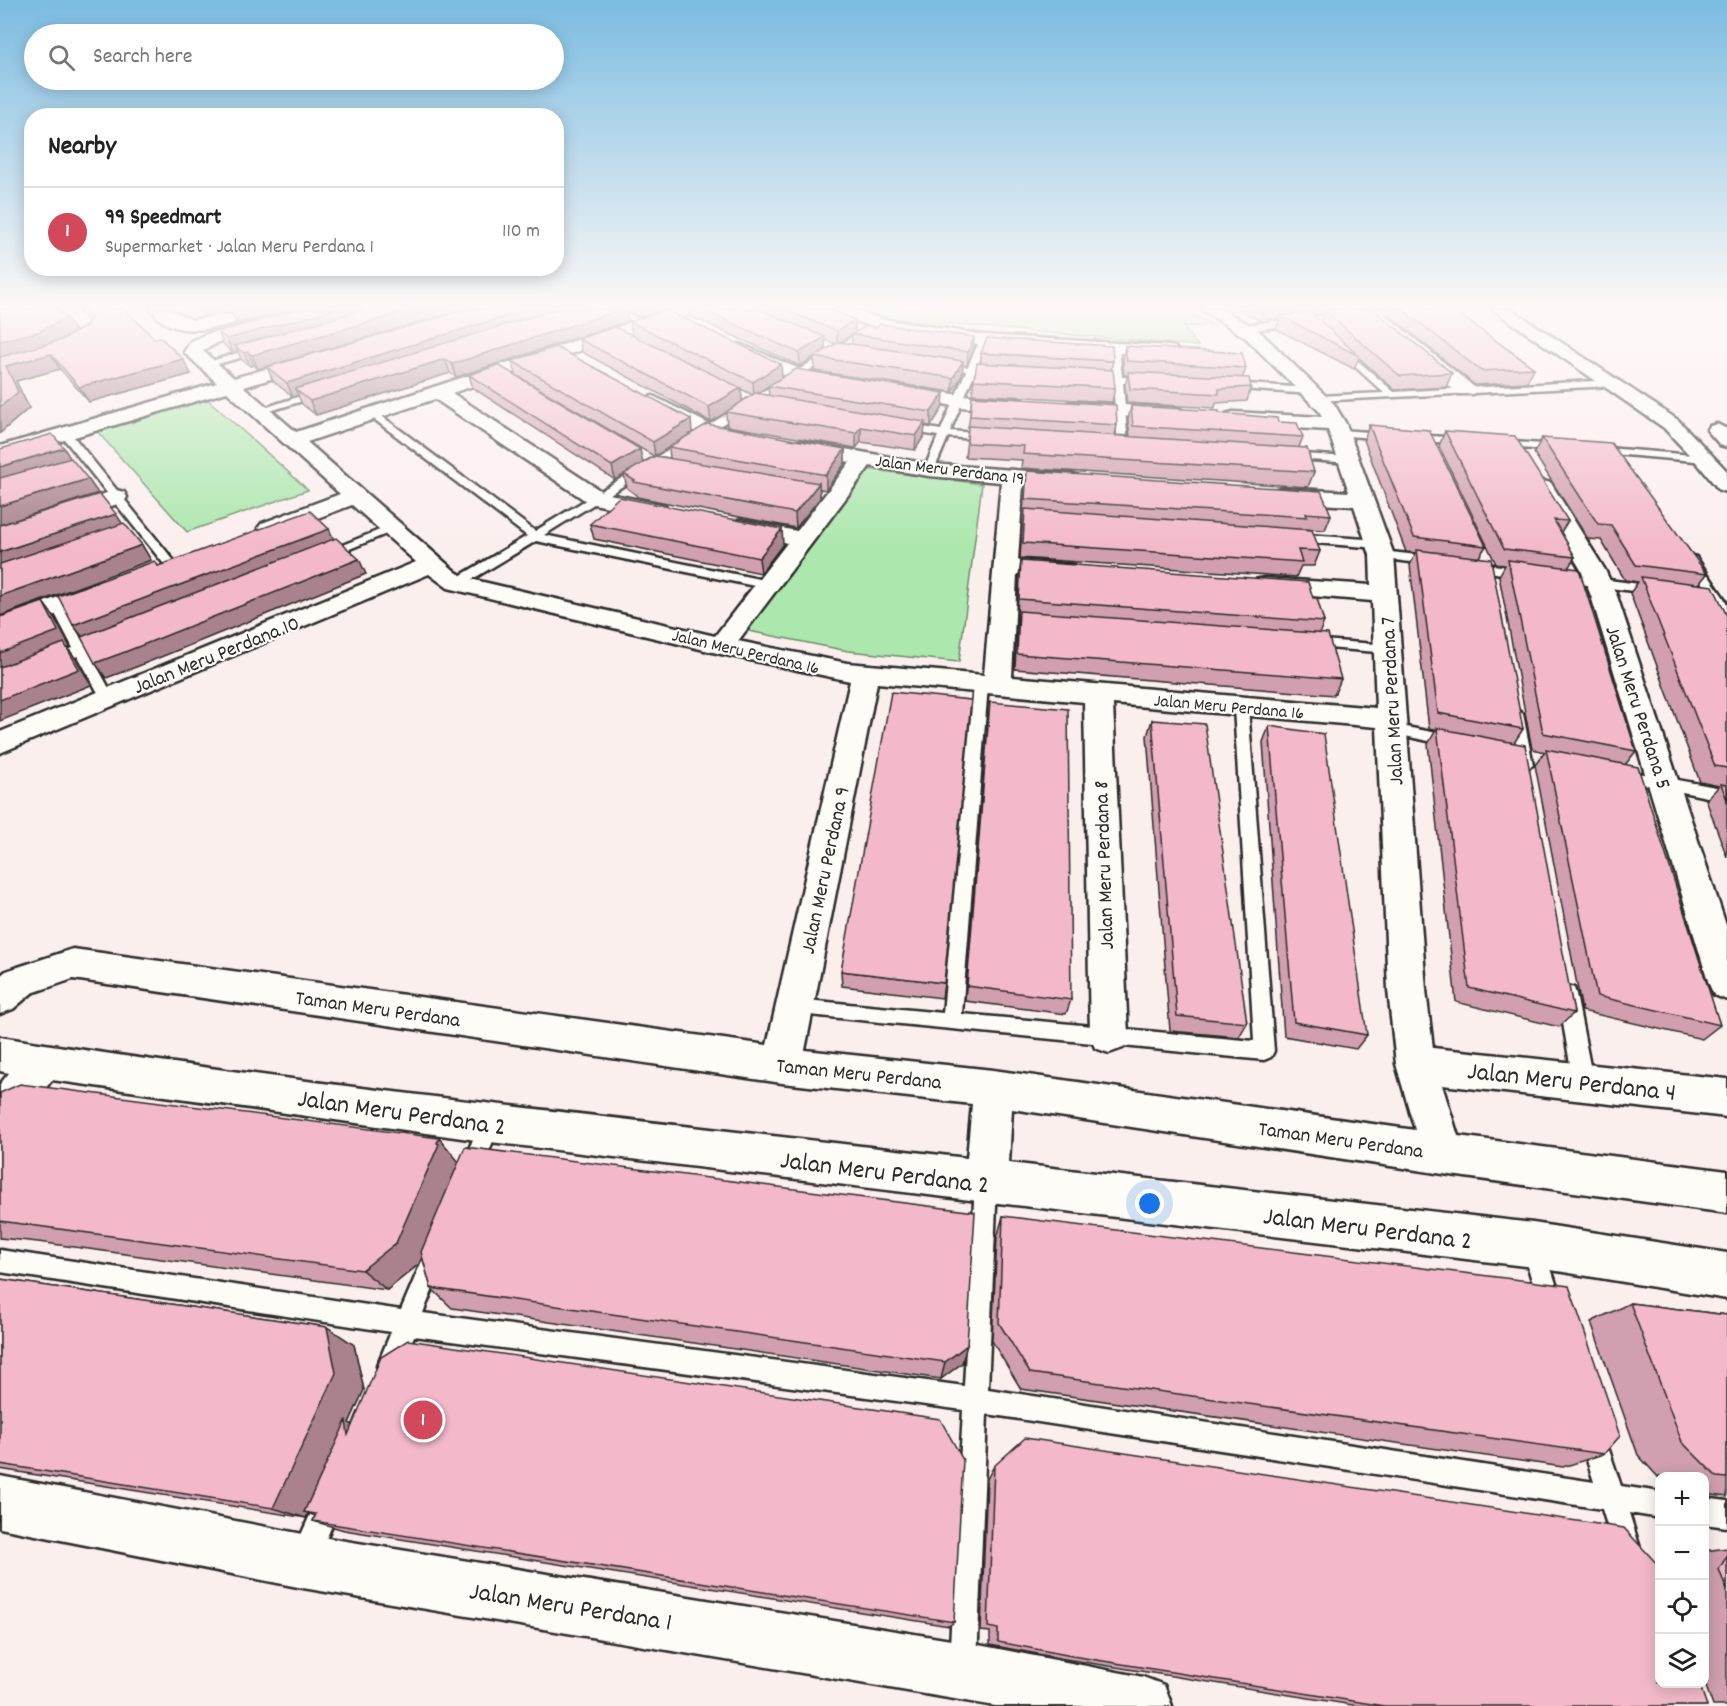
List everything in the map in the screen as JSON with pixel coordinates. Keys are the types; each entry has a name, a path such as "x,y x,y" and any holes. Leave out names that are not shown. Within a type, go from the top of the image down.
{"street":[{"path":"0,453 219,389"},
{"name":"Jalan Meru Perdana 16","path":"235,389 457,583 721,646 865,675 1241,707 1391,724"},
{"path":"292,440 450,389"},
{"path":"882,389 960,401 1192,416"},
{"name":"Jalan Meru Perdana 7","path":"1306,389 1332,416 1381,549 1389,649 1391,724 1407,990 1416,1064 1443,1154"},
{"path":"1620,389 1671,424 1706,459 1727,485"},
{"path":"437,392 597,498 681,515"},
{"name":"Jalan Meru Perdana 19","path":"633,392 707,431 929,470 1094,482"},
{"path":"1216,417 1337,429"},
{"name":"Jalan Meru Perdana 5","path":"1517,445 1599,583 1727,984"},
{"path":"721,646 803,539 829,496 864,459"},
{"path":"989,686 1007,620 1004,566 1015,519 1012,477"},
{"path":"1257,493 1363,500"},
{"path":"247,537 356,496"},
{"path":"0,535 116,497"},
{"path":"714,522 803,539"},
{"name":"Jalan Meru Perdana 10","path":"0,743 433,564"},
{"path":"1004,566 1088,572"},
{"path":"0,627 161,568"},
{"path":"1242,583 1385,594"},
{"name":"Jalan Meru Perdana 9","path":"782,1065 865,675"},
{"name":"Jalan Meru Perdana 8","path":"1098,695 1108,1036"},
{"name":"Taman Meru Perdana","path":"0,998 20,982 73,964 782,1065 993,1088 1443,1154 1727,1192"},
{"name":"Jalan Meru Perdana 2","path":"0,1054 109,1072 490,1123 986,1183 1533,1245 1727,1276"},
{"path":"0,1115 43,1061"},
{"name":"Jalan Meru Perdana 4","path":"1416,1064 1727,1098"},
{"path":"986,1183 993,1088"},
{"name":"Jalan Meru Perdana 1","path":"0,1502 303,1561 963,1671 1143,1706"}],"lane":[{"path":"457,583 597,498 650,461 707,431 775,389"},
{"path":"929,470 965,389"},
{"path":"1119,389 1123,446"},
{"path":"1247,389 1314,395 1392,395 1488,389"},
{"path":"1385,389 1392,395"},
{"path":"260,411 328,390"},
{"path":"743,397 765,404"},
{"path":"371,413 535,537 769,585"},
{"path":"889,425 945,434 1005,438"},
{"path":"1337,429 1399,437 1577,449 1618,457 1706,459"},
{"path":"66,433 85,465 116,497 161,568"},
{"path":"1427,438 1437,460"},
{"path":"1111,445 1135,447"},
{"path":"1278,456 1349,460"},
{"path":"650,461 678,468"},
{"path":"315,559 392,528"},
{"path":"1283,537 1381,549 1488,568 1664,591"},
{"path":"1684,549 1718,598 1727,617"},
{"path":"1696,595 1718,598"},
{"path":"57,606 108,699"},
{"path":"40,665 114,637"},
{"path":"1295,642 1389,649"},
{"path":"952,1021 989,686"},
{"path":"1513,696 1528,778"},
{"path":"796,1007 1264,1051 1241,707"},
{"path":"1391,724 1468,744"},
{"path":"1605,771 1727,795"},
{"path":"1564,976 1583,1081"},
{"path":"463,1190 490,1123"},
{"path":"963,1671 986,1183"},
{"path":"380,1388 445,1234"},
{"path":"1533,1245 1557,1323"},
{"path":"0,1261 408,1323 977,1400 1655,1504"},
{"path":"1585,1411 1634,1576"},
{"path":"303,1561 336,1485"},
{"path":"1709,1512 1727,1514"}],"green space":[{"path":"204,396 308,490 187,532 94,428"},
{"path":"865,469 982,484 959,662 848,651 734,628"}],"building":[{"path":"0,389 16,389 18,392 0,407"},
{"path":"296,389 350,389 310,401"},
{"path":"490,389 538,389 640,449 612,466"},
{"path":"560,389 634,389 691,419 653,442"},
{"path":"674,389 740,389 709,407"},
{"path":"784,389 917,389 944,393 931,412"},
{"path":"1130,389 1225,389 1219,389 1219,394"},
{"path":"755,393 925,422 916,436 861,427 856,433 726,412"},
{"path":"972,396 1116,405 1117,425 970,416"},
{"path":"1131,406 1219,411 1219,413 1277,418 1278,422 1297,423 1303,437 1133,426"},
{"path":"707,424 845,449 826,475 669,447"},
{"path":"1369,425 1429,430 1486,546 1414,537"},
{"path":"968,426 1307,448 1314,472 1023,454 1024,446 967,443"},
{"path":"1445,431 1515,436 1568,521 1554,520 1575,557 1504,549"},
{"path":"52,434 64,448 0,467 0,449"},
{"path":"1542,438 1611,443 1707,574 1636,565 1611,525 1598,524"},
{"path":"655,456 819,483 795,513 634,482 624,474"},
{"path":"71,458 88,479 0,506 0,478"},
{"path":"1027,471 1321,491 1331,515 1306,513 1307,517 1025,499"},
{"path":"100,494 116,514 0,552 0,525"},
{"path":"619,497 782,529 759,558 590,524"},
{"path":"1025,509 1312,530 1320,551 1298,550 1302,562 1023,543"},
{"path":"310,511 329,529 73,625 58,596 155,561 158,566"},
{"path":"124,523 142,545 0,596 0,564"},
{"path":"336,538 359,559 95,663 81,637"},
{"path":"1417,550 1491,559 1523,729 1438,713"},
{"path":"1508,560 1579,569 1636,751 1543,733"},
{"path":"1021,561 1308,582 1313,598 1317,598 1324,622 1019,599"},
{"path":"1641,577 1713,586 1727,616 1727,768 1715,766"},
{"path":"43,602 58,631 0,653 0,617"},
{"path":"1019,611 1328,634 1341,679 1017,654"},
{"path":"64,643 79,669 0,700 0,667"},
{"path":"891,692 971,700 944,983 841,971"},
{"path":"990,702 1068,709 1071,1000 967,986"},
{"path":"1152,720 1205,724 1247,1023 1177,1016"},
{"path":"1269,726 1324,734 1367,1035 1294,1022"},
{"path":"1437,728 1525,745 1574,1013 1469,988"},
{"path":"1546,749 1638,767 1720,1025 1597,996"},
{"path":"1721,784 1727,785 1727,800"},
{"path":"20,1084 439,1138 437,1143 439,1144 396,1243 362,1270 0,1221 0,1093"},
{"path":"465,1147 975,1212 967,1345 945,1362 431,1288 421,1252"},
{"path":"1003,1216 1569,1286 1620,1436 1604,1454 1030,1373 999,1323"},
{"path":"0,1279 327,1327 336,1373 273,1508 0,1464"},
{"path":"1630,1303 1727,1315 1727,1478 1717,1477 1682,1442"},
{"path":"408,1340 940,1419 963,1460 954,1622 313,1521 316,1514 304,1512 346,1421 348,1435 381,1357"},
{"path":"1025,1438 1624,1528 1655,1562 1655,1688 1701,1688 1707,1706 1384,1706 998,1642 998,1629 988,1627 994,1466"},
{"path":"1727,1556 1727,1591 1719,1569"}],"place":[{"name":"99 Speedmart","path":"423,1420"}]}
